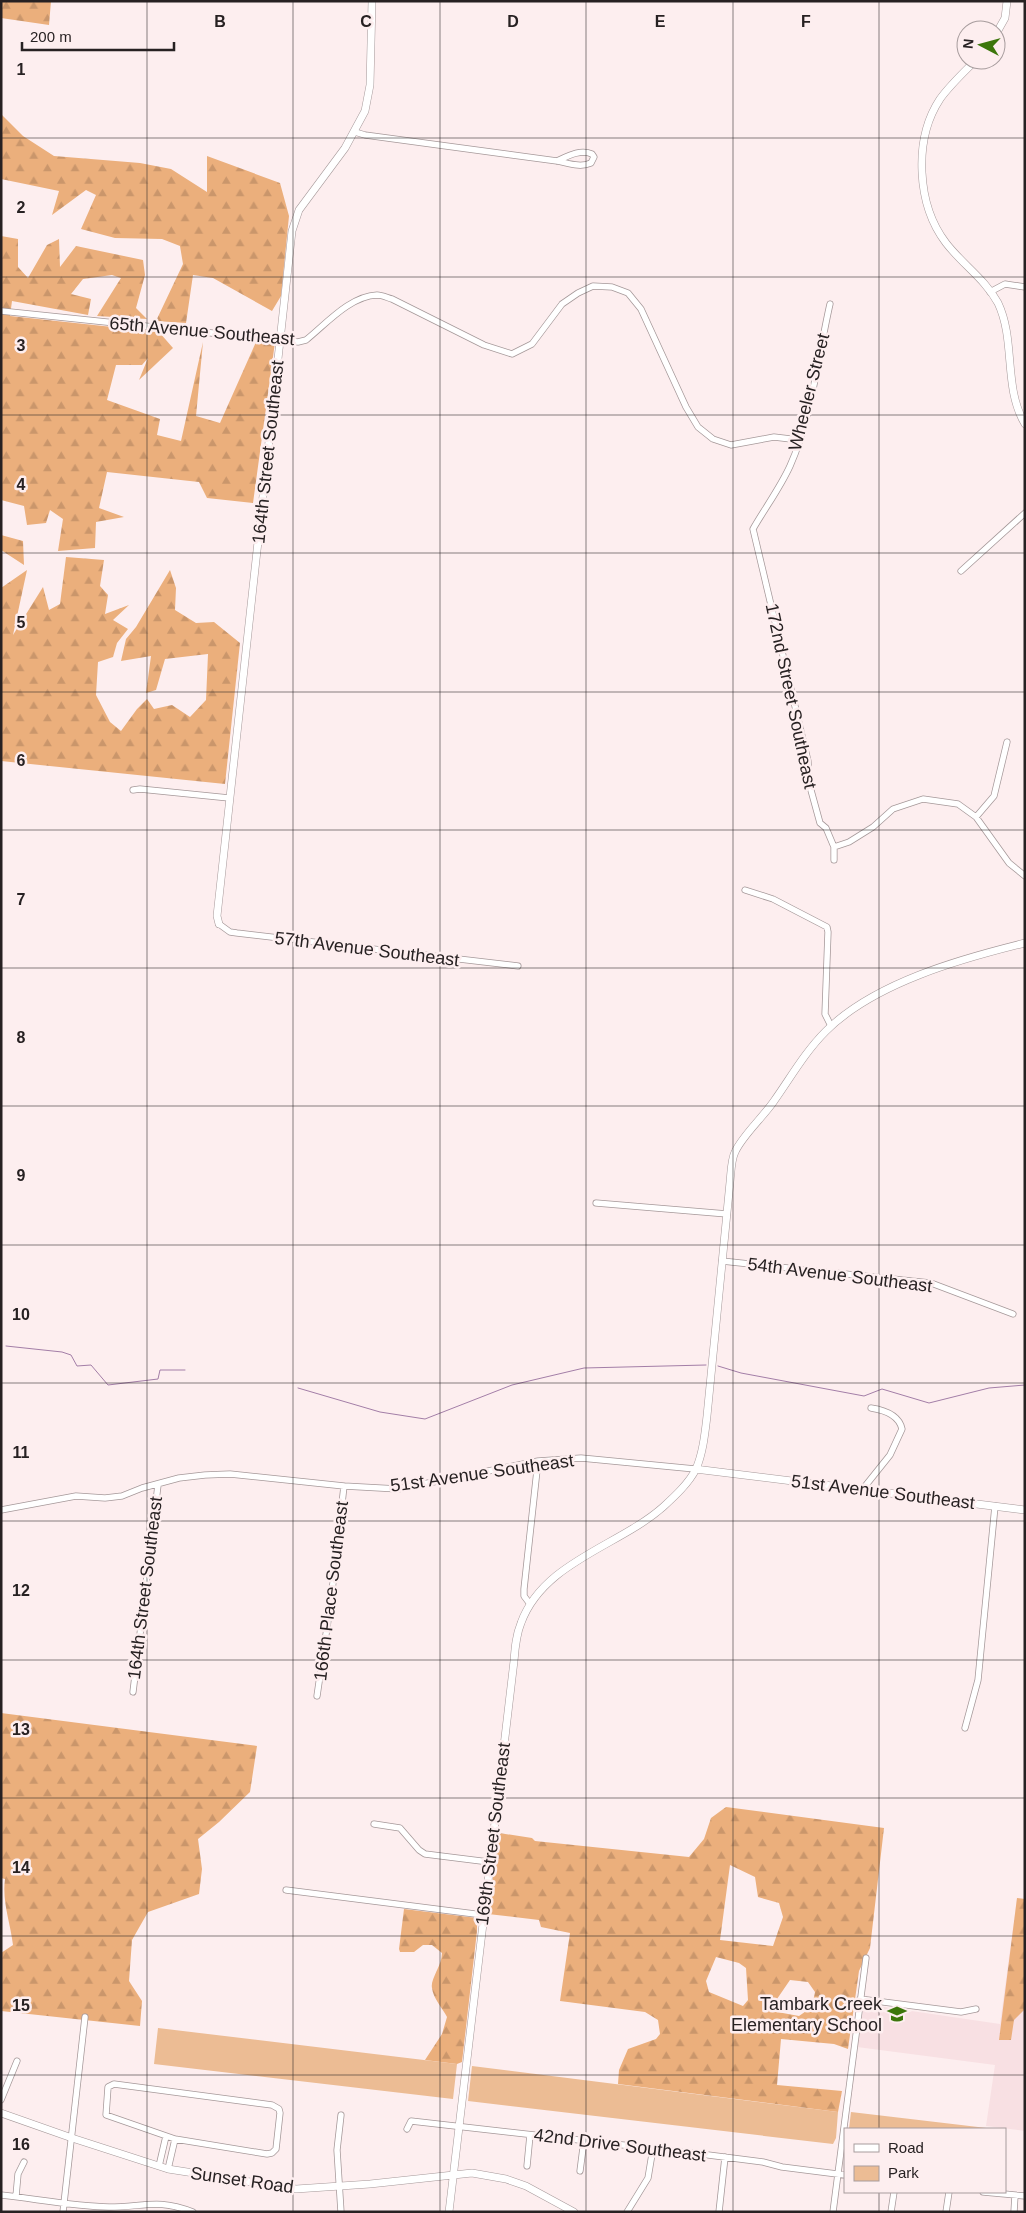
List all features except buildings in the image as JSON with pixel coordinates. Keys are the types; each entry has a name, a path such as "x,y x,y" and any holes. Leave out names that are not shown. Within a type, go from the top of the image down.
{"street":[{"name":"164th Street Southeast","path":"219,924 217,916 292,231 299,210 345,148 365,111 370,85 372,1"},
{"path":"1004,20 1007,1"},
{"path":"967,70 940,100 933,113 923,149 923,182 932,222 946,244 984,283 998,303 1005,326 1012,386 1020,416 1025,424"},
{"path":"355,132 364,135 586,165 591,163 594,157 588,152 580,152 557,161"},
{"path":"990,292 1005,284 1025,287"},
{"name":"65th Avenue Southeast","path":"1,311 298,342 306,340 347,306 361,298 378,295 392,299 484,345 512,354 532,344 562,304 578,293 593,286 612,287 628,293 642,309 686,407 698,427 713,439 731,445 774,437 799,440"},
{"name":"Wheeler Street","path":"753,529 790,466 799,440 807,414 830,304"},
{"path":"961,571 1025,513"},
{"name":"172nd Street Southeast","path":"753,529 808,761 809,783 820,823 826,828 834,847 834,860"},
{"path":"976,817 994,796 1007,742"},
{"path":"133,790 140,789 230,798"},
{"path":"834,847 849,842 873,827 893,809 922,799 958,804 976,817 1009,864 1025,876"},
{"path":"745,890 773,899 827,927 824,1014 832,1026"},
{"name":"57th Avenue Southeast","path":"219,924 230,932 237,933 518,966"},
{"path":"695,1469 705,1435 735,1152 760,1121 804,1056 832,1026 858,1005 897,985 954,962 1025,943"},
{"path":"596,1203 727,1214"},
{"name":"54th Avenue Southeast","path":"722,1261 931,1283 1013,1314"},
{"path":"862,1490 890,1455 902,1429 897,1418 893,1415 871,1408"},
{"name":"51st Avenue Southeast","path":"1,1510 76,1496 106,1498 122,1496 178,1478 205,1475 230,1474 344,1486 398,1489 538,1461 581,1458 695,1469 1025,1510"},
{"path":"530,1604 524,1596 524,1589 538,1461"},
{"name":"169th Street Southeast","path":"449,2212 489,1862 517,1639 521,1623 530,1604 550,1582 565,1570 651,1517 670,1500 695,1469"},
{"name":"164th Street Southeast","path":"133,1692 158,1485"},
{"name":"166th Place Southeast","path":"317,1696 331,1600 344,1486"},
{"path":"966,1728 978,1680 995,1506"},
{"path":"374,1824 400,1828 419,1850 425,1854 489,1862"},
{"path":"286,1890 483,1915"},
{"path":"833,2212 866,1958"},
{"path":"860,1999 961,2012 972,2012 976,2009"},
{"path":"62,2212 85,2017"},
{"path":"1,2100 17,2061"},
{"path":"114,2084 234,2098 272,2105 279,2109 280,2113 276,2149 272,2153 267,2154 166,2136 106,2115 108,2087 114,2084"},
{"name":"Sunset Road","path":"1,2113 168,2169 296,2189 370,2184 472,2173 506,2179 526,2186 574,2212"},
{"path":"340,2212 337,2150 341,2115"},
{"name":"42nd Drive Southeast","path":"407,2129 411,2121 459,2126 725,2157 844,2175"},
{"path":"527,2166 530,2135"},
{"path":"159,2166 166,2136"},
{"path":"168,2169 175,2139"},
{"path":"580,2171 584,2140"},
{"path":"627,2212 648,2178 653,2148"},
{"path":"719,2212 725,2157"},
{"path":"16,2196 18,2174 24,2162"},
{"path":"891,2212 894,2193"},
{"path":"946,2212 949,2193"},
{"path":"994,2193 1025,2196"},
{"path":"1,2195 64,2202 93,2208 165,2204 180,2206 192,2212"},
{"path":"1014,2212 1015,2195"}],"shaded area":[{"name":"Tambark Creek Elementary School","path":"1017,1898 1025,1899 1025,2131 986,2126 995,2065 857,2047 864,2004 1000,2024"}],"green space":[{"path":"1,1 51,1 49,25 1,18"},
{"path":"1,114 23,136 54,156 140,163 171,169 207,192 207,156 280,183 289,216 281,296 272,311 213,278 193,275 186,323 156,321 183,264 180,246 162,239 115,238 81,229 96,195 86,190 52,215 59,191 1,179"},
{"path":"1,236 18,239 18,267 28,278 47,245 59,239 60,267 76,246 143,260 145,275 136,308 147,319 97,316 121,278 112,275 83,279 71,294 91,299 88,315 12,301 10,316 159,332 173,348 139,380 148,358 142,365 116,365 107,400 160,419 157,435 181,441 203,342 196,416 220,423 256,342 275,342 253,503 207,498 199,482 107,472 99,508 124,517 96,522 95,548 58,551 63,519 50,510 46,523 27,525 24,506 1,500"},
{"path":"1,535 23,541 24,565 1,550"},
{"path":"66,557 104,560 100,586 108,595 105,614 129,605 113,620 128,629 117,643 113,657 98,662 96,695 110,722 121,731 147,699 154,709 172,705 190,717 206,700 208,654 165,659 156,690 146,693 151,656 121,661 126,639 136,627 170,570 176,588 175,610 196,623 214,622 240,643 225,784 1,761 1,588 27,570 13,635 43,587 49,610 60,604"},
{"path":"1,1713 257,1746 250,1792 198,1839 202,1869 199,1894 148,1912 132,1940 129,1981 142,2001 140,2026 1,2011 1,1953 13,1945 5,1904 5,1879 1,1878"},
{"path":"726,1807 884,1828 870,1948 859,1971 848,2049 834,2044 781,2039 777,2085 842,2091 838,2112 618,2084 619,2070 628,2049 656,2039 660,2034 658,2020 645,2012 560,2001 570,1933 541,1927 539,1920 488,1914 499,1833 532,1838 535,1841 689,1857 704,1839 711,1818","holes":["730,1865 755,1877 758,1897 779,1903 783,1917 773,1946 720,1940","716,1957 739,1963 746,1968 748,2000 743,2006 709,1992 706,1981","790,1980 808,1982 815,1992 812,2007 799,2016 772,2011 777,1999"]},
{"path":"1017,1898 1025,1899 1025,2009 1014,2020 1011,2040 999,2040"},
{"path":"404,1909 477,1918 462,2062 457,2064 425,2060 442,2034 447,2017 436,1999 432,1988 442,1953 432,1945 423,1945 414,1952 400,1952"},
{"path":"158,2028 457,2064 453,2099 154,2064"},
{"path":"472,2066 838,2112 836,2138 833,2144 468,2101"},
{"path":"851,2112 987,2128 849,2128"}],"waterway":[{"path":"6,1346 62,1352 71,1355 77,1366 91,1365 108,1385 158,1379 160,1370 185,1370"},
{"path":"298,1388 380,1412 425,1419 512,1385 584,1368 706,1365"},
{"path":"718,1366 741,1373 864,1396 882,1389 929,1403 989,1388 1025,1385"}],"place":[{"name":"Tambark Creek Elementary School","path":"897,2014"}]}
